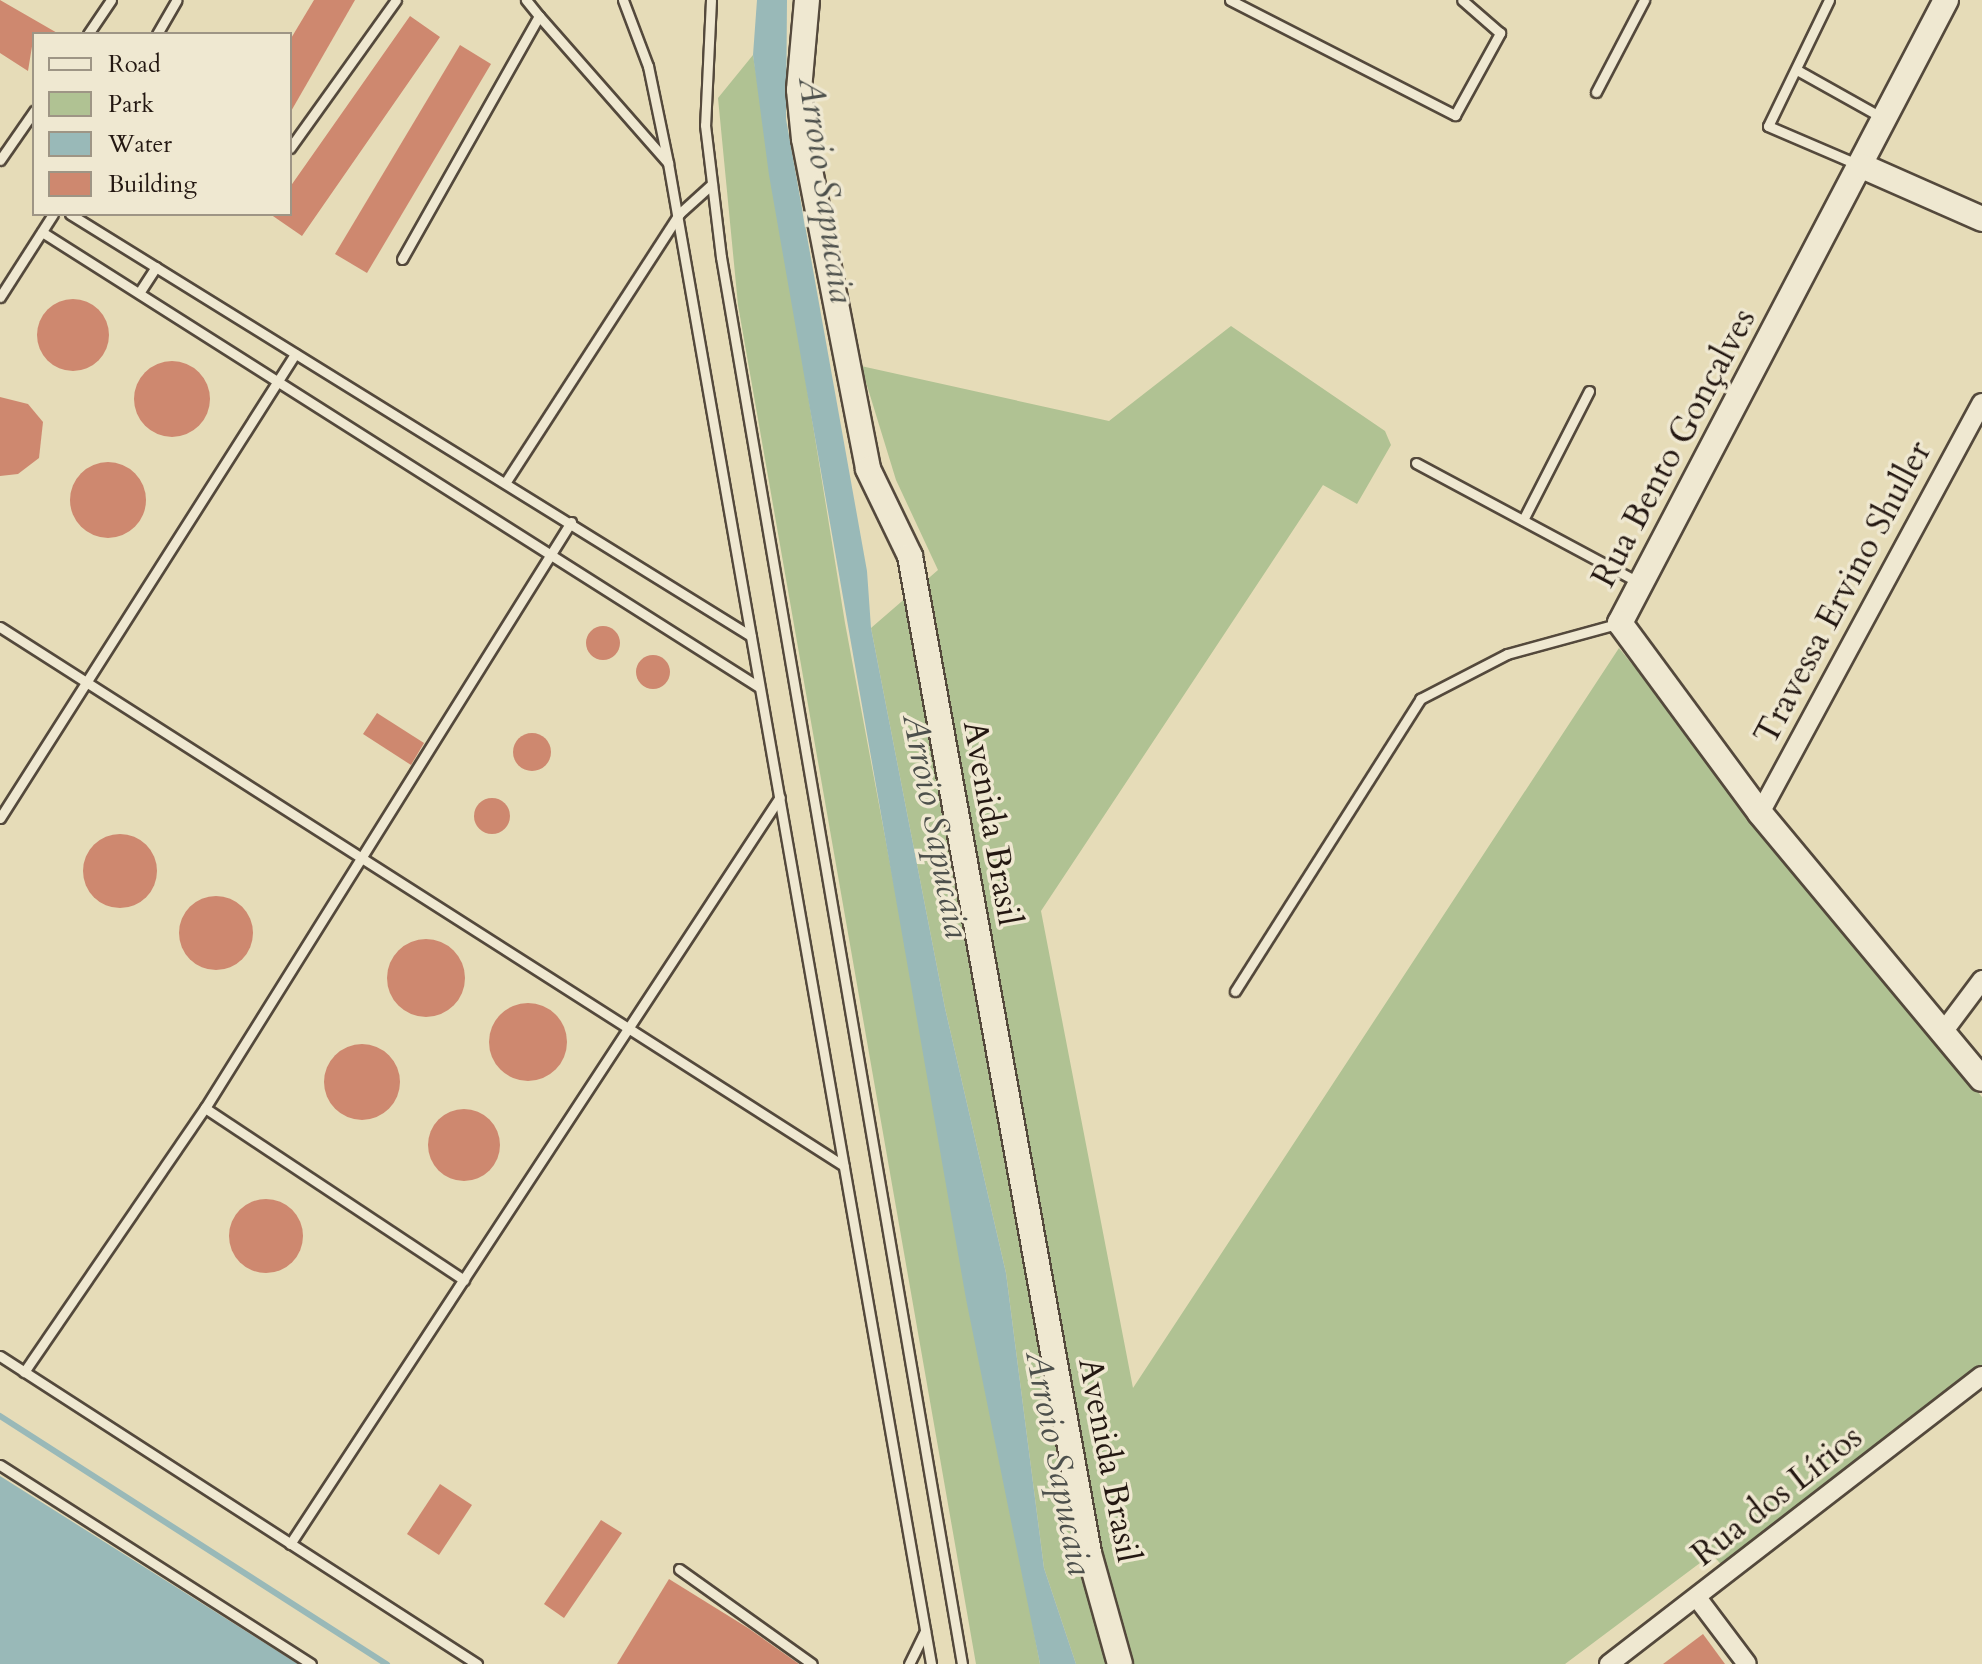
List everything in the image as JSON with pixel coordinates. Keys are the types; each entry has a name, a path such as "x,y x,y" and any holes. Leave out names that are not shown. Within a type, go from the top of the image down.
{"main road":[{"name":"Avenida Brasil","path":"807,0 799,90 807,154 868,469 910,556 1089,1553 1120,1664"},
{"name":"Rua Bento Gonçalves","path":"1946,0 1862,166 1620,623 1760,813 1982,1079"},
{"path":"1862,166 1982,219"}],"street":[{"name":"Travessa Ervino Shuller","path":"1760,813 1982,403"},
{"path":"1943,1032 1982,980"},
{"name":"Rua dos Lírios","path":"1609,1664 1698,1599 1982,1376"},
{"path":"1698,1599 1747,1664"}],"lane":[{"path":"89,32 111,0"},
{"path":"158,32 177,0"},
{"path":"292,145 396,0"},
{"path":"526,0 668,163"},
{"path":"623,0 648,66 680,213 759,687 931,1664"},
{"path":"711,0 705,125 712,184 962,1664"},
{"path":"1230,0 1455,115 1500,33 1462,0"},
{"path":"1596,92 1644,0"},
{"path":"1831,1 1768,126 1862,166"},
{"path":"402,259 539,16"},
{"path":"1797,70 1885,120"},
{"path":"0,160 32,114"},
{"path":"507,480 680,213 712,184"},
{"path":"0,297 52,216"},
{"path":"73,216 295,354 507,480 751,636"},
{"path":"42,232 759,687"},
{"path":"139,293 156,267"},
{"path":"0,818 295,354"},
{"path":"1523,520 1589,391"},
{"path":"1416,463 1641,583"},
{"path":"24,1372 205,1108 571,522"},
{"path":"1235,991 1420,699 1507,654 1620,623"},
{"path":"0,627 844,1166"},
{"path":"290,1544 464,1280 625,1026 780,797"},
{"path":"205,1108 464,1280"},
{"path":"0,1356 477,1664"},
{"path":"0,1465 311,1664"},
{"path":"679,1569 812,1664"},
{"path":"909,1664 926,1630"}],"green space":[{"path":"753,55 845,623 1040,1664 976,1664 738,305 718,98"},
{"path":"1231,326 1385,431 1391,445 1357,504 1323,485 1041,911 1133,1388 1619,648 1982,1097 1982,1365 1725,1569 1712,1554 1565,1664 1076,1664 1044,1568 1006,1273 945,1008 871,628 938,570 896,480 861,366 1109,421"}],"water":[{"path":"757,0 787,0 786,119 867,571 871,628 945,1008 1006,1273 1044,1568 1076,1664 1040,1664 966,1299 769,175 753,55"},
{"path":"0,1476 298,1664 0,1664"}],"building":[{"path":"0,0 56,32 32,32 28,71 0,53"},
{"path":"314,0 355,0 292,110 292,37"},
{"path":"410,16 440,37 302,236 273,216 292,216 292,184"},
{"path":"460,45 491,64 367,273 335,254"},
{"path":"80,299 99,309 107,321 107,349 99,361 87,369 66,371 47,361 39,349 37,328 47,309 59,301"},
{"path":"172,361 187,364 199,372 207,384 210,399 207,414 199,426 187,434 172,437 157,434 145,426 137,414 134,399 137,384 145,372 157,364"},
{"path":"0,397 28,404 43,422 39,458 18,474 0,476"},
{"path":"108,462 122,465 135,473 143,486 146,500 143,514 135,527 122,535 108,538 94,535 81,527 73,514 70,500 73,486 81,473 94,465"},
{"path":"603,626 615,631 620,643 615,655 603,660 591,655 586,643 591,631"},
{"path":"653,655 665,660 670,672 665,684 653,689 641,684 636,672 641,660"},
{"path":"377,713 424,743 411,765 363,734"},
{"path":"532,733 546,738 551,752 546,766 532,771 518,766 513,752 518,738"},
{"path":"492,798 505,803 510,816 505,829 492,834 479,829 474,816 479,803"},
{"path":"120,834 134,837 146,845 154,857 157,871 154,885 146,897 134,905 120,908 106,905 94,897 86,885 83,871 86,857 94,845 106,837"},
{"path":"216,896 237,902 247,912 253,933 247,954 237,964 216,970 195,964 185,954 179,933 185,912 195,902"},
{"path":"426,939 441,942 458,956 465,978 462,993 448,1010 426,1017 411,1014 394,1000 387,978 390,963 404,946"},
{"path":"528,1003 543,1006 555,1015 564,1027 567,1042 564,1057 555,1069 543,1078 528,1081 513,1078 501,1069 492,1057 489,1042 492,1027 501,1015 513,1006"},
{"path":"362,1044 377,1047 389,1055 397,1067 400,1082 397,1097 389,1109 377,1117 362,1120 347,1117 335,1109 327,1097 324,1082 327,1067 335,1055 347,1047"},
{"path":"457,1109 471,1109 490,1119 500,1138 500,1152 490,1171 471,1181 457,1181 438,1171 428,1152 428,1138 438,1119"},
{"path":"266,1199 280,1202 292,1210 300,1222 303,1236 300,1250 292,1262 280,1270 266,1273 252,1270 240,1262 232,1250 229,1236 232,1222 240,1210 252,1202"},
{"path":"440,1484 472,1505 439,1555 407,1534"},
{"path":"601,1520 622,1533 564,1618 544,1604"},
{"path":"669,1579 748,1628 799,1664 617,1664"},
{"path":"1703,1634 1725,1664 1663,1664"}],"waterway":[{"path":"0,1416 387,1664"}],"water label":[{"name":"Arroio Sapucaia","path":"826,190"},
{"name":"Arroio Sapucaia","path":"936,826"},
{"name":"Arroio Sapucaia","path":"1059,1463"}]}
